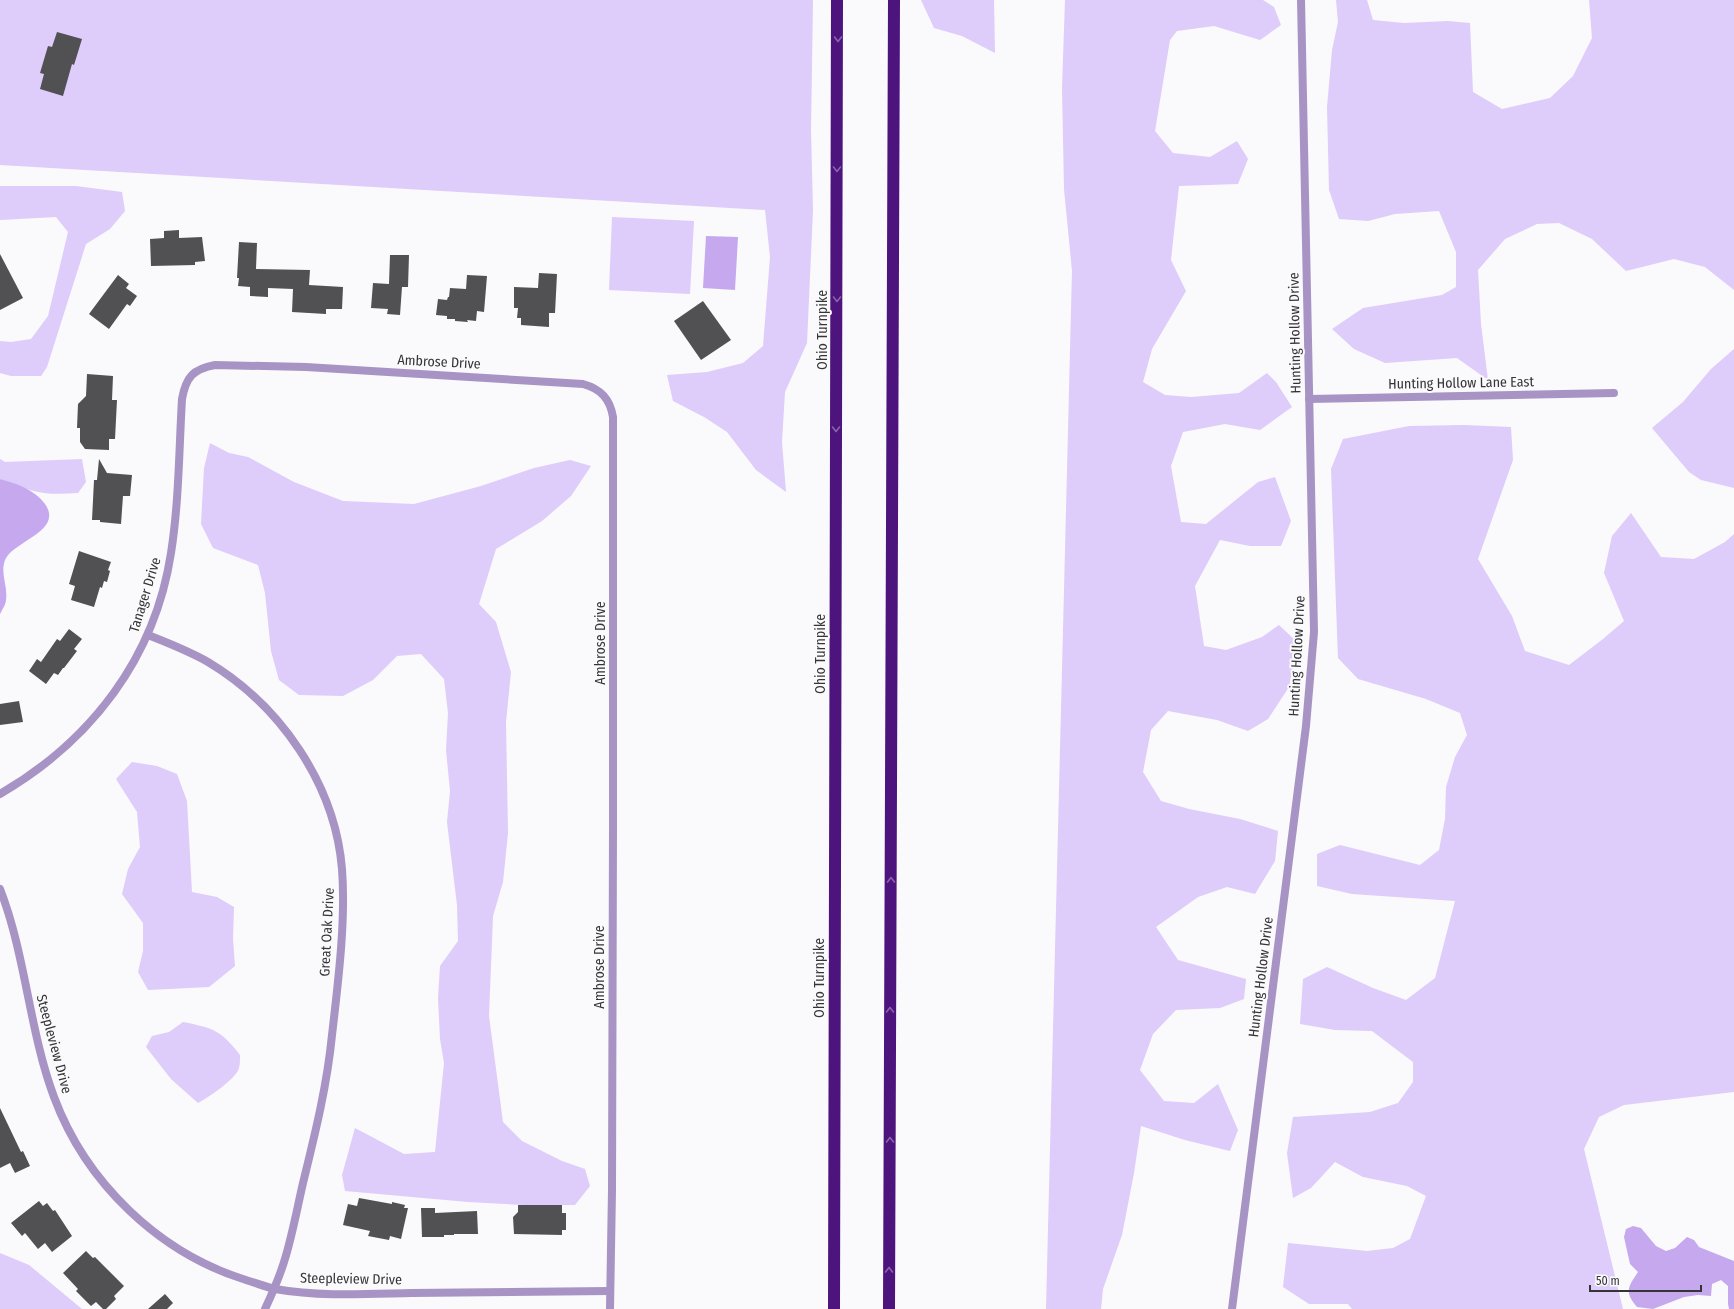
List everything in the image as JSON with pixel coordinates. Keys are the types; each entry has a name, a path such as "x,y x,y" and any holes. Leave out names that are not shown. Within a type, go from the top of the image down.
{"highway":[{"name":"Ohio Turnpike","path":"834,1309 837,0"},
{"path":"889,1309 894,0"}],"street":[{"name":"Hunting Hollow Drive","path":"1232,1309 1312,670 1314,576 1301,0"},
{"name":"Ambrose Drive","path":"195,372 203,367 229,364 583,384 601,392 611,406 613,417 614,827 610,1309"},
{"name":"Tanager Drive","path":"0,794 42,766 72,741 93,720 120,685 148,635 165,583 171,553 182,399 184,388 188,379 195,372"},
{"name":"Hunting Hollow Lane East","path":"1309,399 1614,393"},
{"name":"Great Oak Drive","path":"148,635 208,662 254,695 273,715 294,742 315,777 336,835 342,867 343,900 336,1006 328,1074 322,1105 284,1261 265,1309"},
{"name":"Steepleview Drive","path":"0,890 15,937 43,1061 54,1096 67,1128 86,1160 110,1191 136,1217 157,1234 186,1253 212,1267 274,1288 325,1294 610,1291"}],"shaded area":[{"path":"0,0 813,0 811,130 813,210 807,343 785,392 782,442 786,492 756,470 727,432 704,417 673,401 667,375 707,372 743,363 763,346 770,257 765,210 0,165"},
{"path":"921,0 994,0 995,53 962,36 934,28"},
{"path":"1065,0 1263,0 1274,7 1281,25 1260,40 1214,26 1177,31 1170,40 1155,131 1173,153 1210,157 1237,141 1248,159 1238,184 1179,186 1171,260 1186,291 1152,349 1143,382 1165,395 1191,397 1239,393 1267,373 1276,382 1292,407 1260,430 1225,424 1183,432 1171,466 1181,522 1206,524 1258,482 1275,477 1291,521 1281,546 1250,546 1220,540 1195,586 1204,646 1226,650 1262,637 1279,625 1297,642 1289,687 1268,719 1248,731 1217,720 1168,711 1151,730 1143,772 1161,801 1189,809 1240,819 1278,831 1275,861 1255,894 1227,887 1198,897 1156,927 1178,960 1246,979 1244,999 1220,1008 1176,1010 1153,1034 1140,1070 1164,1101 1194,1103 1218,1084 1238,1130 1230,1151 1185,1140 1141,1126 1122,1235 1103,1289 1101,1309 1046,1309 1072,271 1064,189 1062,88"},
{"path":"1336,0 1367,0 1373,20 1404,23 1448,21 1470,23 1473,92 1502,109 1550,98 1573,76 1592,38 1589,0 1734,0 1734,290 1705,267 1674,259 1626,271 1592,239 1559,223 1537,224 1505,239 1478,270 1481,324 1488,380 1457,358 1385,363 1354,349 1332,329 1363,308 1442,295 1456,287 1456,252 1439,211 1395,214 1368,221 1339,219 1329,190 1327,107 1332,50 1338,22"},
{"path":"0,186 76,186 122,192 125,211 110,229 86,244 47,367 41,376 11,376 0,373 0,341 11,342 31,339 48,316 68,232 56,217 0,220"},
{"path":"612,217 694,221 690,294 609,290"},
{"path":"706,236 738,237 735,290 703,288"},
{"path":"1734,349 1734,488 1701,480 1689,472 1652,428 1683,402 1711,369"},
{"path":"1464,425 1511,427 1513,460 1478,559 1512,616 1525,651 1569,665 1624,621 1604,573 1612,536 1631,513 1661,557 1694,559 1725,542 1734,534 1734,1092 1624,1105 1599,1117 1584,1149 1623,1309 1352,1309 1348,1304 1309,1304 1283,1287 1288,1243 1367,1251 1393,1248 1410,1239 1426,1196 1407,1186 1363,1177 1335,1162 1311,1188 1293,1198 1287,1153 1293,1117 1370,1112 1398,1103 1413,1082 1413,1062 1372,1031 1335,1030 1300,1024 1303,979 1327,967 1373,988 1406,1000 1435,978 1455,901 1352,894 1317,886 1317,854 1340,845 1420,865 1439,850 1445,819 1446,787 1455,757 1467,735 1460,713 1426,699 1358,679 1338,658 1331,469 1343,439 1409,426"},
{"path":"210,443 229,453 248,457 294,482 343,501 414,504 481,486 534,468 570,460 591,466 571,496 542,521 496,549 479,604 496,622 511,672 506,722 508,833 503,882 493,916 489,1016 503,1122 522,1141 562,1161 585,1169 590,1186 575,1205 524,1205 468,1202 345,1191 342,1175 355,1128 404,1154 435,1152 444,1063 440,1039 438,998 440,966 458,941 457,905 447,822 450,791 446,750 448,713 444,679 421,654 397,656 373,680 343,696 299,695 279,680 271,651 265,593 258,565 213,548 201,524 204,468"},
{"path":"0,459 5,462 82,459 86,482 78,493 54,494 36,492 0,479"},
{"path":"0,479 19,485 31,491 41,499 49,513 48,521 43,529 17,547 5,560 3,570 6,600 0,614"},
{"path":"132,762 157,766 177,774 187,801 192,892 217,897 234,907 233,939 235,966 209,987 148,990 138,972 143,951 143,923 122,894 128,869 140,847 137,812 116,779"},
{"path":"183,1022 216,1031 227,1040 240,1055 239,1068 233,1077 215,1092 198,1103 171,1079 146,1047 152,1036 169,1032"},
{"path":"1633,1226 1641,1228 1656,1246 1666,1251 1675,1248 1687,1237 1694,1240 1699,1247 1734,1261 1734,1309 1729,1309 1728,1286 1721,1280 1712,1284 1711,1296 1698,1295 1684,1297 1653,1309 1637,1307 1630,1297 1629,1290 1638,1272 1630,1264 1624,1237 1626,1229"},
{"path":"0,1253 29,1265 82,1309 0,1309"}],"building":[{"path":"57,32 82,39 74,65 72,64 63,96 40,89 44,74 40,73 48,46 52,47"},
{"path":"179,230 179,238 202,237 205,261 195,262 195,265 151,266 150,239 164,238 164,231"},
{"path":"239,242 257,243 256,269 310,270 309,285 343,287 342,309 326,309 326,314 292,312 293,289 268,288 268,297 250,296 250,287 238,286"},
{"path":"0,254 23,298 0,310"},
{"path":"390,255 409,255 408,287 402,287 400,315 387,314 388,309 371,308 373,283 389,284"},
{"path":"539,273 557,274 555,313 549,313 549,327 521,325 521,318 517,318 518,308 514,308 514,287 538,288"},
{"path":"118,275 129,284 126,288 137,296 130,306 127,304 109,329 89,314"},
{"path":"467,275 487,276 484,312 477,311 476,321 467,320 468,322 455,321 455,319 447,319 447,316 436,315 438,299 447,300 449,297 450,288 466,289"},
{"path":"703,301 731,340 701,360 674,321"},
{"path":"87,374 113,376 112,400 117,400 115,439 109,439 109,450 85,449 80,442 80,428 77,428 78,404 86,396"},
{"path":"99,459 107,473 132,475 130,496 123,496 121,524 92,520 94,480 97,480"},
{"path":"79,551 111,562 108,570 110,571 107,582 104,581 102,588 100,587 94,607 71,600 75,586 69,584"},
{"path":"69,629 82,639 74,649 77,651 58,675 54,673 46,684 29,671 37,659 41,662 57,639 60,641"},
{"path":"19,701 23,722 0,725 0,704"},
{"path":"0,1108 21,1152 23,1151 30,1166 15,1173 10,1163 0,1168"},
{"path":"359,1198 405,1205 404,1208 408,1208 401,1239 390,1236 389,1240 368,1236 370,1231 343,1225 348,1204 357,1206"},
{"path":"39,1201 43,1206 47,1203 53,1211 55,1210 72,1236 52,1252 45,1243 38,1249 25,1233 22,1236 11,1223"},
{"path":"518,1205 562,1205 562,1213 566,1213 566,1230 562,1230 562,1235 514,1234 513,1217 518,1212"},
{"path":"421,1208 435,1208 435,1213 477,1211 478,1234 454,1234 444,1235 444,1237 422,1237"},
{"path":"86,1251 93,1258 95,1257 124,1286 114,1296 116,1299 106,1309 103,1309 96,1302 91,1306 76,1291 78,1289 63,1273"},
{"path":"165,1294 173,1303 167,1309 148,1309"}]}
